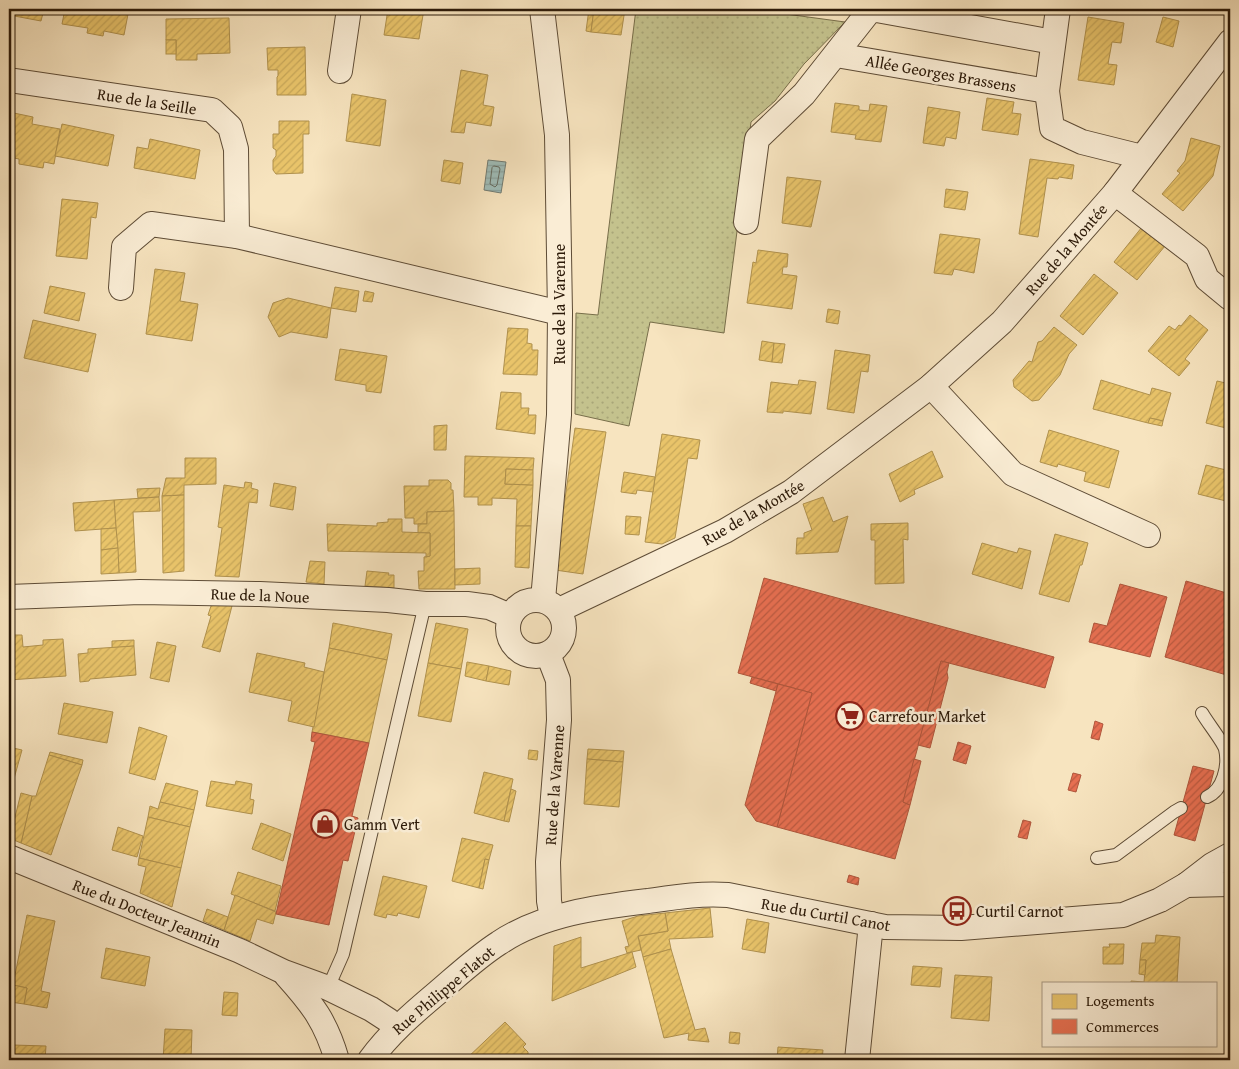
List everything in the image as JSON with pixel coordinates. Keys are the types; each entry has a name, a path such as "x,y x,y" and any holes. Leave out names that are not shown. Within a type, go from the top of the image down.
{"street":[{"path":"340,71 349,9"},
{"name":"Rue de la Varenne","path":"542,9 557,136 560,313 559,415 551,605"},
{"path":"746,222 757,139 804,94 871,9 1053,42"},
{"path":"1058,9 1047,91 1052,128 1082,142 1142,158"},
{"name":"Rue de la Montée","path":"551,605 725,531 791,492 931,386 1002,322 1115,193 1230,42"},
{"name":"Allée Georges Brassens","path":"836,55 1047,91"},
{"name":"Rue de la Seille","path":"9,80 212,110 230,127 236,149 237,236"},
{"name":"Rue de la Montée","path":"1115,193 1197,256 1207,279 1230,298"},
{"path":"121,288 124,247 152,224 237,236 560,313"},
{"path":"931,386 1013,474 1148,535"},
{"name":"Rue de la Noue","path":"9,597 140,592 260,594 388,600 425,604 467,604 489,608 510,616"},
{"path":"527,601 551,605 563,618 564,635 560,643 548,654 531,656 523,654 511,641 508,633 510,616 520,604 527,601"},
{"name":"Rue de la Varenne","path":"548,654 558,680 559,720 548,862 549,901 552,918"},
{"name":"Rue du Curtil Canot","path":"552,918 615,905 705,894 728,895 885,927 960,928 1123,916 1160,900 1230,855"},
{"name":"Rue du Docteur Jeannin","path":"9,856 240,951 284,972 328,988 371,1009 397,1028"},
{"name":"Rue du Curtil Canot","path":"1186,885 1230,884"},
{"name":"Rue Philippe Flatot","path":"370,1060 384,1041 397,1028 476,959 520,931 552,918"},
{"path":"857,1060 871,924"},
{"name":"Rue du Docteur Jeannin","path":"284,972 311,1003 322,1021 337,1060"}],"lane":[{"path":"328,988 343,954 425,604"},
{"path":"1202,713 1225,748 1226,762 1222,781 1213,794 1207,797"},
{"path":"1097,858 1116,855 1181,808"}],"shaded area":[{"path":"636,9 771,9 771,12 845,22 804,64 775,101 751,122 724,333 650,322 629,426 575,414 576,313 598,315"}],"water":[{"path":"488,160 506,162 501,193 484,190"}],"building: Logements":[{"path":"9,9 44,9 41,21 9,15"},
{"path":"65,9 129,9 124,35 104,31 103,36 87,33 88,28 62,24"},
{"path":"388,9 424,9 419,39 384,35"},
{"path":"589,9 594,9 591,32 586,31"},
{"path":"594,9 625,9 621,35 591,32"},
{"path":"1088,17 1124,23 1121,43 1112,42 1108,64 1117,65 1114,85 1078,80"},
{"path":"1163,17 1179,21 1173,47 1156,42"},
{"path":"229,18 230,53 197,54 197,60 176,60 176,40 166,40 166,19"},
{"path":"166,40 176,40 176,54 166,54"},
{"path":"305,47 306,95 277,95 278,70 268,70 267,48"},
{"path":"461,70 488,75 483,105 494,107 491,126 466,122 464,133 451,132"},
{"path":"352,94 386,100 380,146 346,141"},
{"path":"987,98 1014,102 1012,113 1021,114 1018,135 982,130"},
{"path":"835,103 859,106 859,110 869,111 870,104 887,106 881,142 855,139 856,135 831,132"},
{"path":"928,107 960,112 956,139 946,137 944,146 923,143"},
{"path":"9,112 33,117 32,124 60,129 54,164 44,162 43,168 19,164 19,159 9,157"},
{"path":"279,121 309,121 309,134 303,134 303,173 276,174 273,170 276,150 273,148 273,134 279,134"},
{"path":"62,124 114,135 108,166 55,156"},
{"path":"1191,138 1220,146 1213,176 1183,211 1162,194 1180,173 1177,171 1185,161"},
{"path":"150,139 200,150 195,179 134,168 137,147 148,149"},
{"path":"1030,159 1074,165 1072,179 1047,178 1038,237 1019,234"},
{"path":"444,160 463,163 460,184 441,181"},
{"path":"787,177 821,181 811,227 782,223"},
{"path":"946,189 968,192 965,210 944,207"},
{"path":"62,199 98,203 96,218 91,217 87,259 56,256"},
{"path":"1142,227 1165,246 1137,280 1114,262"},
{"path":"940,234 980,239 974,273 954,269 952,275 934,273"},
{"path":"758,250 788,254 787,267 783,267 782,274 797,276 792,309 747,303 753,262 756,263"},
{"path":"155,269 185,273 180,301 198,304 192,341 146,334"},
{"path":"1094,274 1118,293 1083,335 1060,316"},
{"path":"50,286 85,293 79,321 44,313"},
{"path":"335,287 359,291 356,312 331,308"},
{"path":"365,291 374,293 372,302 363,301"},
{"path":"288,298 331,308 327,338 291,332 279,337 268,317 273,303"},
{"path":"828,309 840,311 838,324 826,322"},
{"path":"1190,315 1208,330 1185,359 1190,363 1179,376 1148,351 1169,326 1175,330"},
{"path":"33,320 96,334 88,372 24,358"},
{"path":"1054,327 1077,345 1069,354 1060,375 1039,400 1032,401 1014,387 1013,380 1029,361 1032,362 1038,342 1042,341"},
{"path":"508,328 528,329 527,343 532,344 532,350 538,350 537,375 503,374"},
{"path":"762,341 774,343 772,362 759,360"},
{"path":"774,343 785,344 782,363 772,362"},
{"path":"340,349 387,356 381,393 366,391 366,385 335,380"},
{"path":"835,350 870,355 868,372 861,371 854,413 827,409"},
{"path":"799,380 816,382 811,414 783,411 783,413 767,412 771,382 798,385"},
{"path":"1101,380 1150,395 1152,388 1171,393 1163,421 1150,418 1148,423 1093,409"},
{"path":"1217,381 1230,384 1230,429 1206,423"},
{"path":"501,392 521,393 521,408 529,408 528,415 536,415 535,434 496,429"},
{"path":"1150,418 1163,421 1162,426 1148,423"},
{"path":"447,425 446,450 434,450 434,426"},
{"path":"575,428 606,432 583,574 555,570"},
{"path":"1049,430 1119,451 1109,488 1084,481 1086,472 1058,464 1057,467 1040,462"},
{"path":"662,434 700,440 697,459 688,458 675,538 662,544 645,542"},
{"path":"932,451 943,477 914,490 915,494 900,502 889,474"},
{"path":"465,456 534,458 533,470 506,469 505,484 533,485 531,526 516,526 517,499 492,498 492,505 478,505 478,497 464,497"},
{"path":"185,458 216,458 216,484 184,485 184,495 162,496 166,478 185,478"},
{"path":"1206,465 1230,471 1230,502 1198,494"},
{"path":"506,469 533,470 533,485 505,484"},
{"path":"624,472 655,477 653,492 637,490 636,494 621,492"},
{"path":"429,480 448,480 451,483 454,511 427,512 427,524 414,524 414,518 405,518 404,486 429,486"},
{"path":"245,482 252,483 251,488 258,490 257,503 249,502 239,577 215,576 222,528 218,527 224,485 244,488"},
{"path":"274,483 296,487 293,510 270,506"},
{"path":"160,488 159,497 138,498 137,489"},
{"path":"184,495 184,571 163,573 162,496"},
{"path":"159,497 160,511 133,512 136,572 119,573 114,500"},
{"path":"823,497 833,522 848,516 838,552 796,554 797,538 804,538 804,533 812,530 803,504"},
{"path":"114,500 116,528 75,531 73,503"},
{"path":"454,511 455,589 419,589 418,571 424,571 424,557 430,556 430,533 418,533 418,524 427,524 427,512"},
{"path":"626,516 641,517 639,535 625,534"},
{"path":"388,519 402,519 402,532 430,533 430,556 426,557 426,553 328,551 327,524 377,526 377,523 388,522"},
{"path":"908,523 908,540 903,539 904,583 875,584 875,540 871,540 871,524"},
{"path":"516,526 531,526 529,568 515,567"},
{"path":"116,528 118,548 101,550 101,529"},
{"path":"1055,534 1088,543 1069,602 1039,594"},
{"path":"982,543 1017,553 1019,548 1031,551 1022,589 972,574"},
{"path":"118,548 119,573 101,574 101,550"},
{"path":"310,561 325,562 324,584 306,582"},
{"path":"480,568 480,584 455,585 455,569"},
{"path":"367,571 394,575 394,588 365,586"},
{"path":"222,603 232,606 220,652 202,647 211,616 208,615 211,606"},
{"path":"333,623 392,634 387,660 329,648"},
{"path":"436,623 468,629 461,669 428,663"},
{"path":"9,635 22,635 23,647 43,645 43,640 63,639 66,676 9,680"},
{"path":"134,640 134,646 112,648 112,641"},
{"path":"157,642 176,646 169,682 150,678"},
{"path":"134,646 136,675 90,679 89,681 80,682 78,654 88,653 88,649"},
{"path":"329,648 387,660 369,743 312,732"},
{"path":"257,653 305,663 304,667 324,672 314,727 288,721 292,701 249,692"},
{"path":"467,662 489,666 486,681 465,676"},
{"path":"428,663 461,669 451,722 418,716"},
{"path":"489,666 511,671 509,685 486,681"},
{"path":"64,703 113,712 107,743 58,734"},
{"path":"139,727 167,736 155,780 129,773"},
{"path":"9,747 22,750 10,793 9,793"},
{"path":"588,749 624,751 623,762 587,759"},
{"path":"529,750 538,751 537,760 528,759"},
{"path":"50,752 83,760 82,765 49,755"},
{"path":"49,755 82,765 51,855 21,843 32,796 36,796"},
{"path":"587,759 623,762 619,807 584,804"},
{"path":"484,772 513,779 504,821 474,813"},
{"path":"211,781 235,785 236,781 252,784 250,799 254,800 252,814 206,806"},
{"path":"166,783 198,791 194,810 160,802"},
{"path":"511,789 516,791 509,822 504,821"},
{"path":"21,793 32,796 21,843 9,838 9,824 13,825"},
{"path":"160,802 194,810 190,827 148,817 150,806 158,809"},
{"path":"148,817 190,827 181,868 139,858"},
{"path":"261,823 291,834 283,861 252,849"},
{"path":"118,827 143,836 137,857 112,850"},
{"path":"462,838 493,845 489,860 485,859 479,888 452,881"},
{"path":"139,858 181,868 172,907 140,893 146,867 138,865"},
{"path":"485,859 489,860 483,889 479,888"},
{"path":"238,872 281,886 275,911 231,894"},
{"path":"383,876 427,886 419,918 398,913 397,916 387,914 386,918 374,915"},
{"path":"235,895 276,912 273,924 257,919 250,941 224,930"},
{"path":"710,908 713,937 669,939 671,949 643,957 638,936 668,931 665,913"},
{"path":"207,909 228,917 224,930 203,921"},
{"path":"665,913 668,931 638,936 641,950 627,953 625,947 629,946 622,921 638,916"},
{"path":"27,915 55,921 41,991 50,993 47,1008 24,1004 27,988 13,985"},
{"path":"747,919 769,923 765,953 742,949"},
{"path":"1156,935 1180,937 1177,982 1144,982 1146,960 1140,960 1142,943 1155,943"},
{"path":"581,937 581,968 632,952 636,967 552,1001 554,946"},
{"path":"1109,944 1124,944 1123,964 1103,964 1103,947 1110,947"},
{"path":"106,948 150,957 145,986 101,978"},
{"path":"671,949 695,1030 705,1028 709,1042 688,1040 689,1033 664,1038 643,957"},
{"path":"1140,960 1146,960 1145,975 1139,974"},
{"path":"913,966 942,968 940,987 911,985"},
{"path":"955,975 992,977 989,1021 951,1018"},
{"path":"13,985 27,988 24,1004 10,1002"},
{"path":"224,992 238,993 237,1016 222,1015"},
{"path":"505,1022 526,1044 523,1047 528,1052 528,1060 465,1060"},
{"path":"165,1029 192,1030 191,1060 163,1060"},
{"path":"730,1032 740,1033 739,1044 729,1043"},
{"path":"13,1045 46,1046 45,1060 13,1060"},
{"path":"778,1047 823,1050 822,1060 777,1059"},
{"path":"884,1055 930,1058 929,1060 884,1060"}],"building: Commerces":[{"path":"764,578 1054,657 1045,688 941,661 903,802 910,805 895,859 777,827 812,693 738,673"},
{"path":"1186,581 1230,594 1230,676 1165,657"},
{"path":"1120,584 1167,597 1150,657 1089,642 1094,623 1107,626"},
{"path":"941,661 949,663 948,678 930,748 918,745"},
{"path":"752,677 778,684 776,691 750,683"},
{"path":"778,684 812,693 777,827 756,821 745,805"},
{"path":"1095,721 1103,724 1099,740 1091,738"},
{"path":"312,732 369,743 352,816 358,818 348,861 343,860 329,925 276,914 315,742 311,741"},
{"path":"958,742 971,746 966,764 953,760"},
{"path":"914,759 921,761 910,805 903,802"},
{"path":"1193,766 1214,771 1195,841 1174,835"},
{"path":"1073,773 1081,775 1076,792 1068,790"},
{"path":"1023,820 1031,822 1027,839 1018,837"},
{"path":"849,875 859,878 858,885 847,882"}],"place":[{"name":"Carrefour Market","path":"850,716"},
{"name":"Gamm Vert","path":"325,824"},
{"name":"Curtil Carnot","path":"957,911"}]}
